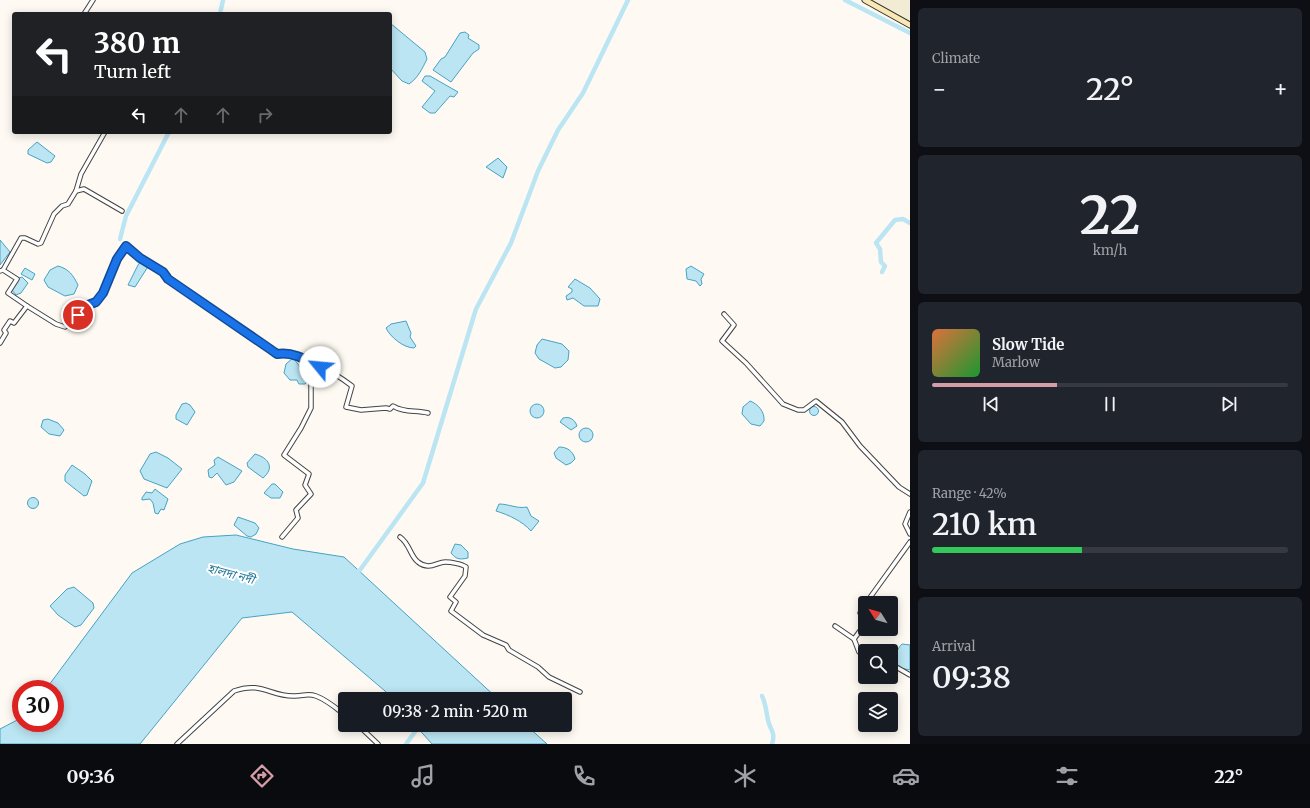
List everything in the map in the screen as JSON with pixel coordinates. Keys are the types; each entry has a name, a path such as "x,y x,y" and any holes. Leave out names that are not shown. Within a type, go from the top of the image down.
{"main road":[{"path":"865,0 910,25"}],"street":[{"path":"85,12 93,0"},
{"path":"104,134 81,174 76,191 68,204 62,206 54,214 41,242 38,244 26,238 21,238 2,270 17,279 8,293 56,324 65,327 88,305 96,302 103,293 117,259 126,246 140,258 163,272 168,279 277,354 284,352 308,359 352,386 346,407 361,410 390,409 393,406 401,411 418,410 428,413"},
{"path":"76,191 84,189 122,211"},
{"path":"0,344 6,333 4,330 10,321 14,323 27,306"},
{"path":"724,314 734,326 722,341 750,366 783,404 798,410 804,410 816,401 842,422 860,446 899,487 910,494"},
{"path":"282,538 298,518 296,510 311,494 305,485 309,474 284,455 301,428 311,408 311,382 320,367"},
{"path":"910,512 905,524 910,534"},
{"path":"400,537 406,542 418,562 427,566 437,566 444,562 463,565 466,567 465,576 450,597 456,602 451,610 483,635 506,645 508,650 538,667 549,677 580,692"},
{"path":"872,596 910,542"},
{"path":"836,626 854,639 858,649"},
{"path":"854,639 858,634"},
{"path":"898,668 910,675"},
{"path":"177,744 234,691 244,688 253,687 296,696 306,693 317,696 338,710"},
{"path":"365,732 378,744"}],"shaded area":[{"path":"869,0 910,0 910,22 906,20"}],"water":[{"path":"392,25 425,52 427,59 412,82 409,84 402,81 392,70"},
{"path":"465,32 469,35 468,38 479,45 479,49 473,53 451,82 433,70 441,59 445,57 460,33"},
{"path":"425,76 430,76 458,92 454,97 450,96 435,113 430,113 422,107 435,91 422,81"},
{"path":"37,142 55,156 51,162 47,163 28,154 28,150"},
{"path":"498,158 507,167 503,178 486,167"},
{"path":"0,240 10,252 0,265"},
{"path":"141,261 146,261 149,265 135,287 128,285 138,265"},
{"path":"58,266 68,271 76,281 78,285 74,294 65,296 48,287 44,280 50,270"},
{"path":"691,266 704,274 701,279 702,284 700,286 696,281 687,279 686,269"},
{"path":"25,268 35,274 32,280 21,274"},
{"path":"22,277 28,283 21,293 16,295 12,290 19,278"},
{"path":"575,279 590,288 600,299 598,306 584,306 573,298 567,300 566,296 572,292 572,289 568,287"},
{"path":"406,321 411,333 410,337 416,346 414,348 410,348 398,341 386,328 391,324"},
{"path":"542,339 562,344 569,351 568,360 561,367 555,368 539,359 535,353 537,345"},
{"path":"293,358 310,379 305,384 299,384 297,380 290,380 284,373 286,364"},
{"path":"750,401 758,406 763,414 764,421 760,426 751,424 742,414 743,407"},
{"path":"186,403 190,405 195,412 187,425 176,419 176,415 182,404"},
{"path":"537,404 542,406 544,411 542,416 537,418 532,416 530,411 532,406"},
{"path":"812,407 816,407 818,411 816,415 812,415 810,413 810,409"},
{"path":"563,418 572,419 577,426 571,430 560,422"},
{"path":"48,419 58,423 64,430 60,436 49,434 41,427 43,420"},
{"path":"586,428 591,430 593,435 591,440 586,442 581,440 579,435 581,430"},
{"path":"559,447 567,449 573,454 575,459 571,463 566,465 556,458 554,453"},
{"path":"156,452 168,458 182,469 167,488 144,479 140,471 150,454"},
{"path":"255,454 264,458 269,464 269,471 263,478 248,467 247,463"},
{"path":"218,457 242,471 234,482 226,485 217,473 212,478 209,477 208,470 215,465 214,460"},
{"path":"72,465 92,481 87,495 84,496 65,481 65,475"},
{"path":"272,484 275,484 283,492 280,498 271,498 264,493"},
{"path":"155,489 168,499 164,510 161,509 158,514 155,513 153,503 150,499 142,500 146,492 152,493"},
{"path":"33,497 37,499 39,503 37,507 33,509 29,507 27,503 29,499"},
{"path":"499,504 527,507 531,516 539,521 531,531 524,524 506,514 496,511"},
{"path":"238,517 255,523 259,528 256,534 251,537 247,536 234,525"},
{"name":"হালদা নদী","path":"236,535 293,549 344,557 490,692 386,692 292,612 242,618 140,744 0,744 0,729 12,723 12,732 64,732 64,680 53,680 132,573 180,544 203,537"},
{"path":"455,544 461,545 468,552 468,558 456,558 451,553"},
{"path":"74,587 93,603 94,608 81,625 75,627 58,615 50,606 67,589"},
{"path":"902,644 910,645 910,670 898,667 898,650"},
{"path":"421,732 534,732 547,744 432,744"}],"waterway":[{"path":"220,12 223,0"},
{"path":"354,575 360,570 423,483 476,309 511,243 538,171 558,130 583,93 628,0"},
{"path":"845,0 910,33"},
{"path":"120,239 126,216 168,134"},
{"path":"882,272 885,266 881,262 880,249 876,243 895,220 903,219 910,223"},
{"path":"762,696 773,734 772,744"},
{"path":"406,744 415,732"}],"route":[{"path":"78,315 88,305 96,302 103,293 117,259 126,246 140,258 146,260 163,272 168,279 277,354 284,352 308,359 320,367"}]}
